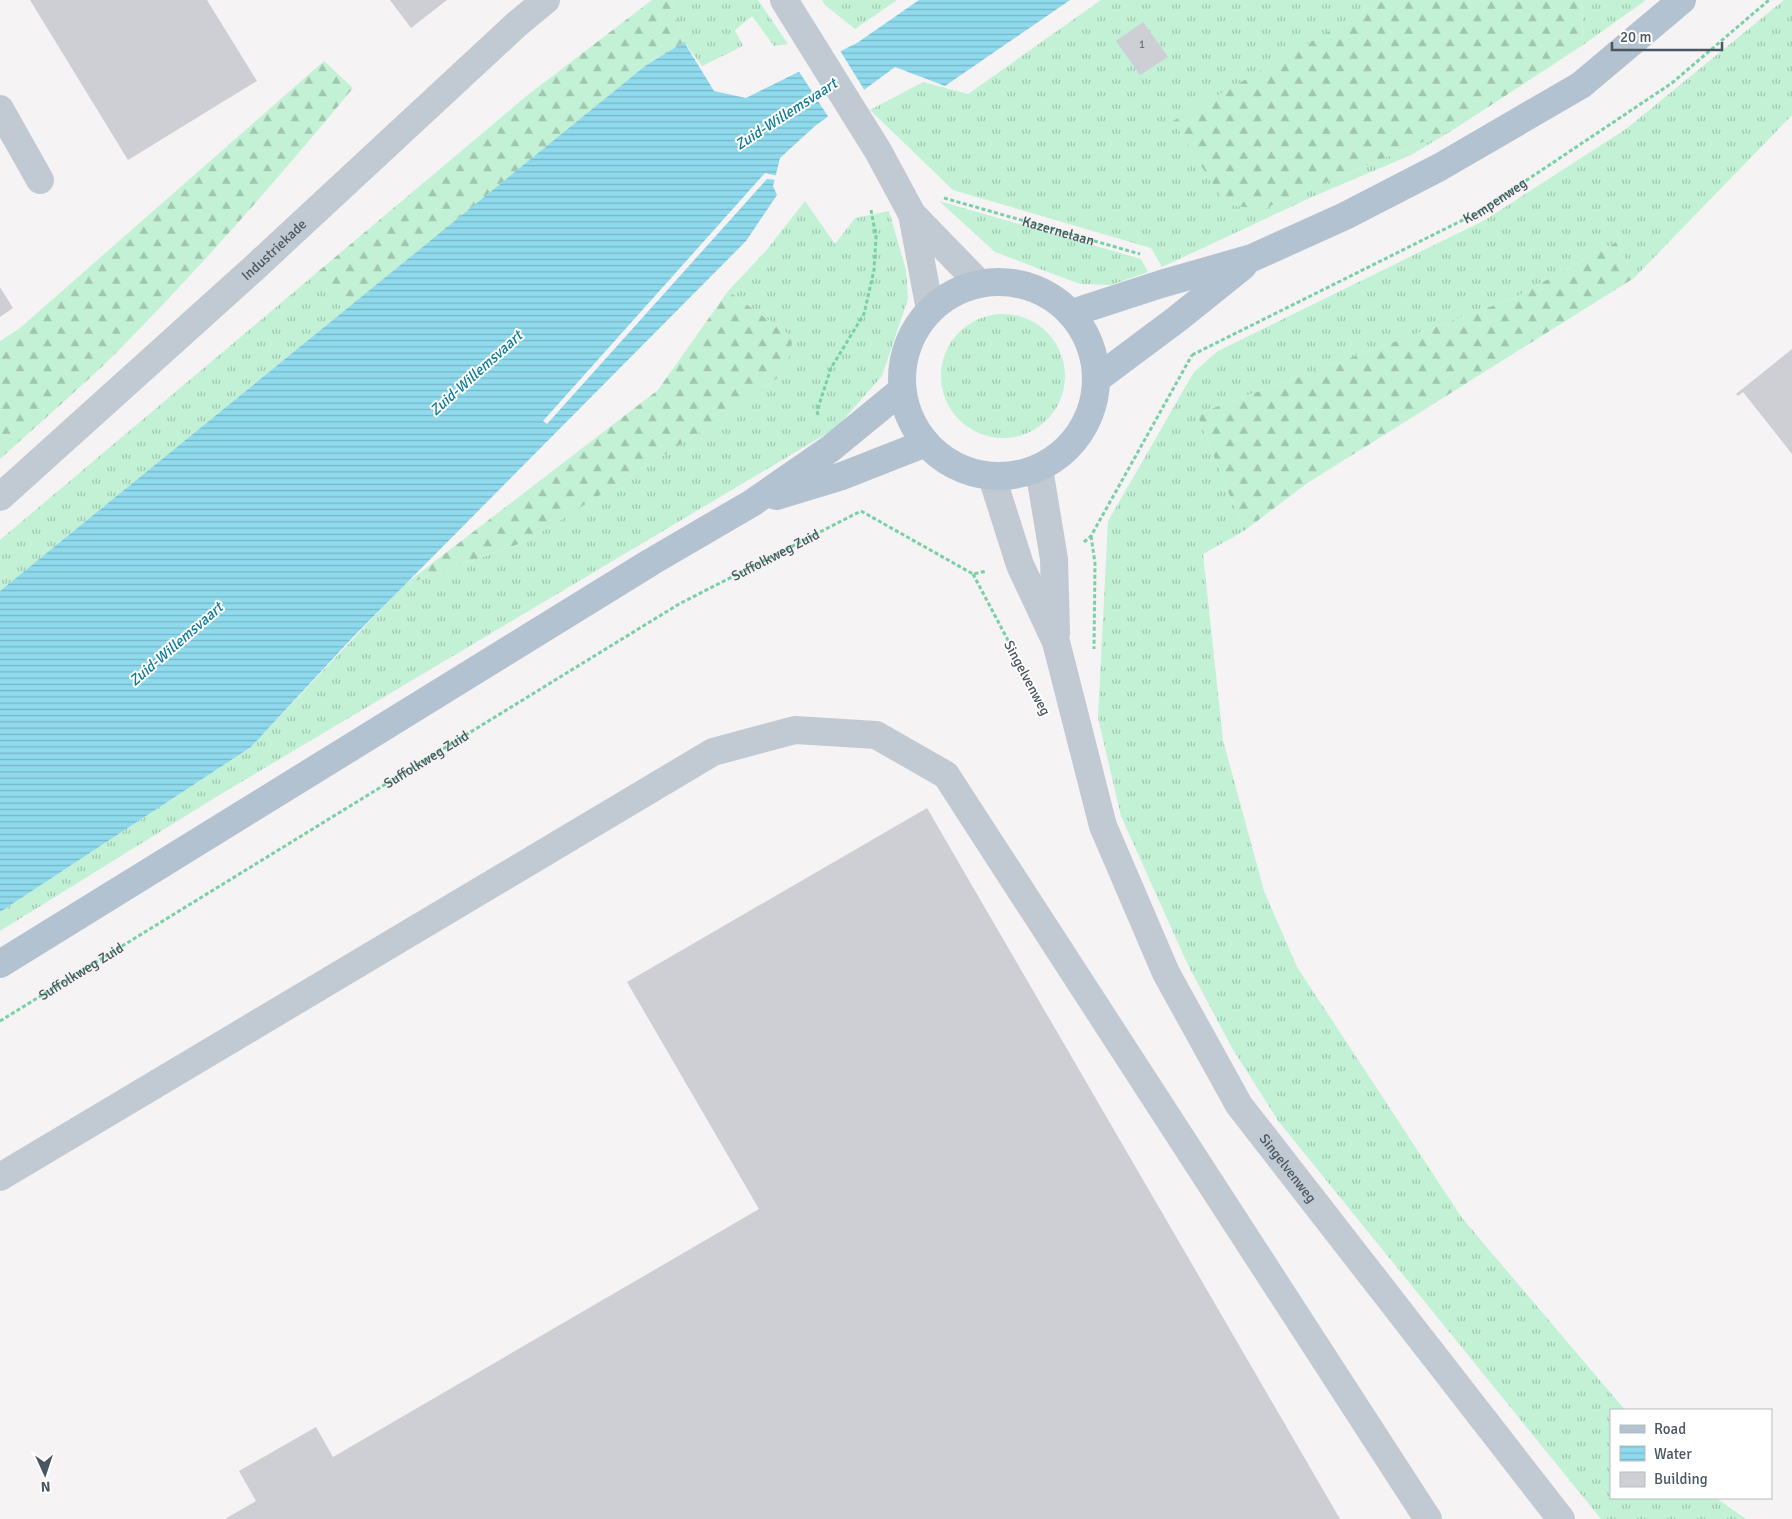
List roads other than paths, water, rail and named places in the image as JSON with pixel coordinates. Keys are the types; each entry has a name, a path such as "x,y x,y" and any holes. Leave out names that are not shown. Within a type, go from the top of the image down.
{"main road":[{"path":"1072,313 1161,284 1252,258 1345,216 1440,167 1581,85 1682,0"},
{"path":"1098,378 1177,320 1252,258"},
{"path":"1013,282 1046,292 1072,313 1091,343 1098,378 1094,406 1082,432 1063,454 1039,469 1016,476 992,477 967,471 945,460 926,444 910,418 902,390 903,361 912,333 930,310 952,292 979,283 1013,282"},
{"path":"0,964 643,568 752,503 830,449 902,390"},
{"path":"752,503 842,476 926,444"}],"street":[{"name":"Industriekade","path":"0,497 252,270 517,24 546,0"},
{"path":"784,0 862,126 912,214 979,283"},
{"path":"0,110 40,180"},
{"path":"912,214 930,310"},
{"name":"Singelvenweg","path":"1039,469 1054,559 1056,642"},
{"name":"Singelvenweg","path":"992,477 1020,565 1056,642 1102,826 1166,973 1239,1105 1561,1519"},
{"path":"0,1177 713,752 795,730 876,735 946,775 1428,1519"}],"water":[{"name":"Zuid-Willemsvaart","path":"919,0 1070,0 945,86 895,67 815,126 780,158 773,186 777,195 746,241 353,637 251,747 0,912 0,591 645,66 684,42 714,91 746,98 857,43"}]}
